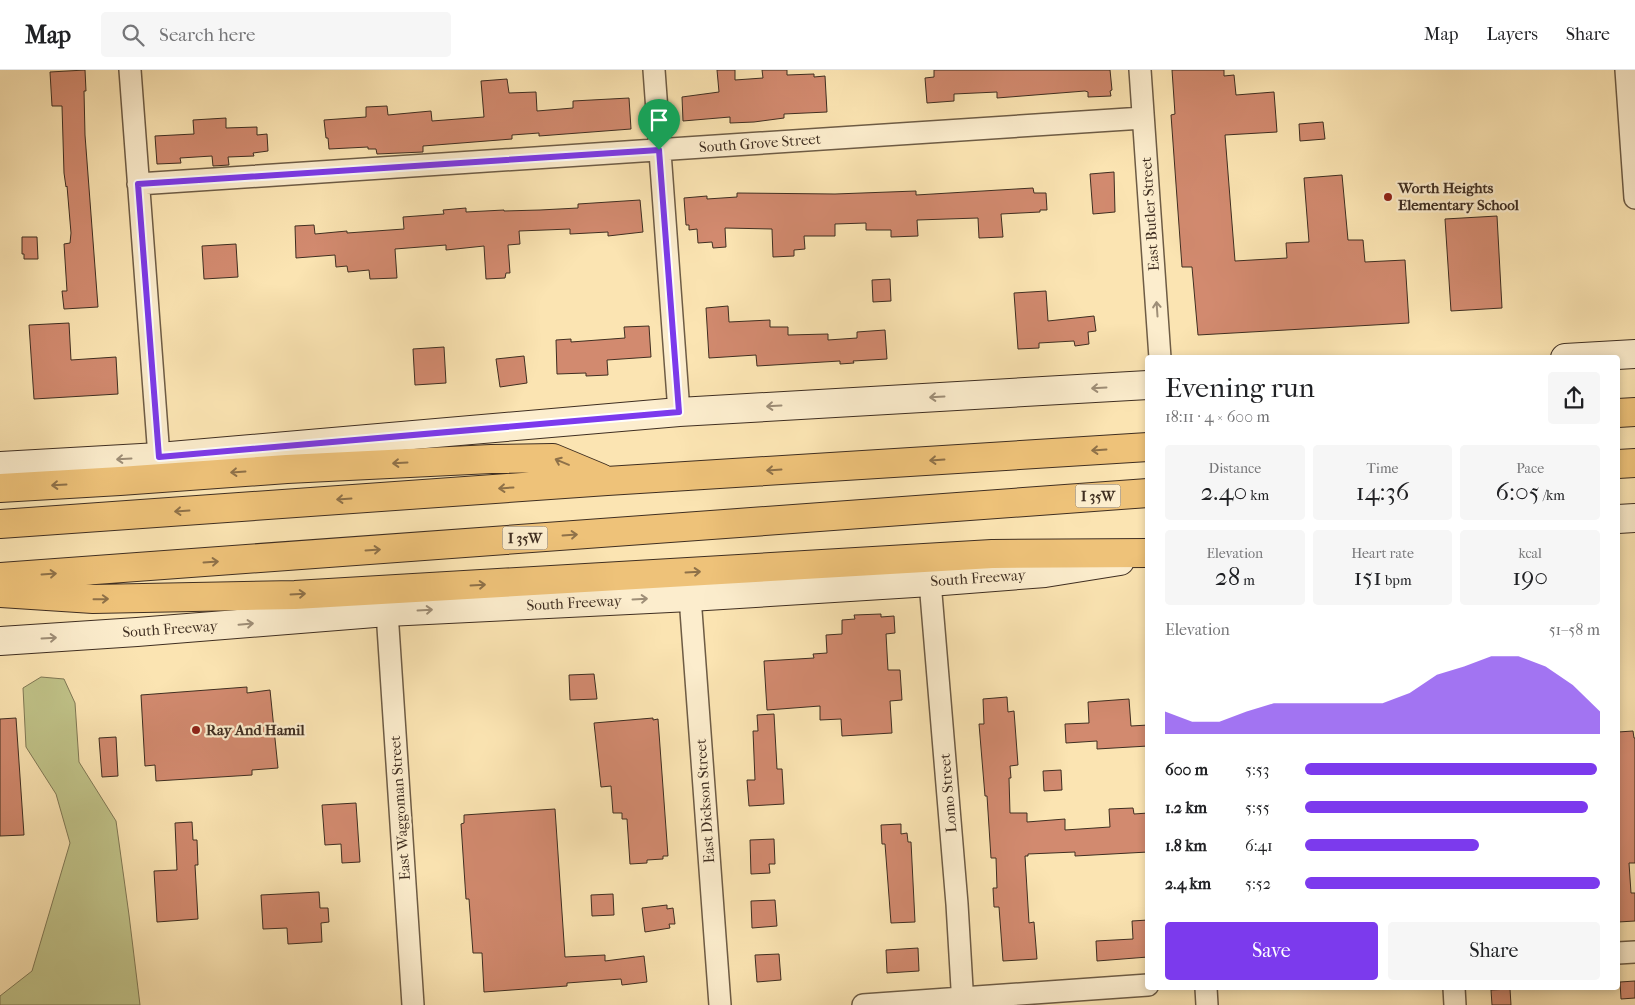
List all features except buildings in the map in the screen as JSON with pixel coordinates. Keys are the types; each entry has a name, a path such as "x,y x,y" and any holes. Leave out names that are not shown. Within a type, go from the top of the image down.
{"highway":[{"path":"1620,413 1635,412"},
{"path":"0,524 607,481 1145,447"},
{"path":"0,488 130,481 287,469 491,459 553,458 607,481"},
{"path":"1620,464 1635,463"},
{"name":"I 35W","path":"0,577 1145,493"},
{"path":"0,593 93,599 295,595 992,554 1145,553"}],"main road":[{"path":"1618,355 1635,354"},
{"path":"0,466 159,457 679,412 1145,385"},
{"path":"1620,519 1635,518"},
{"name":"South Freeway","path":"0,641 387,612 690,597 930,582 1045,573 1145,557"}],"street":[{"path":"130,70 159,457"},
{"path":"654,70 679,412"},
{"name":"East Butler Street","path":"1140,70 1160,355"},
{"path":"1626,70 1631,94 1635,198"},
{"name":"South Grove Street","path":"138,184 1143,118"},
{"name":"Lomo Street","path":"930,582 957,904 963,1002"},
{"name":"East Dickson Street","path":"690,597 720,1005"},
{"name":"East Waggoman Street","path":"387,612 413,1005"},
{"path":"1620,953 1635,952"},
{"path":"863,1005 963,1002 1145,986"},
{"path":"1206,990 1207,1005"},
{"path":"1454,990 1455,1005"}],"green space":[{"path":"41,677 64,679 75,703 79,762 116,821 140,1005 0,1005 0,996 32,971 70,843 56,794 26,747 23,688"}],"place":[{"name":"Worth Heights Elementary School","path":"1388,197"},
{"name":"Ray And Hamil","path":"196,730"}],"route":[{"path":"659,150 679,412 159,457 138,184 659,150"}]}
